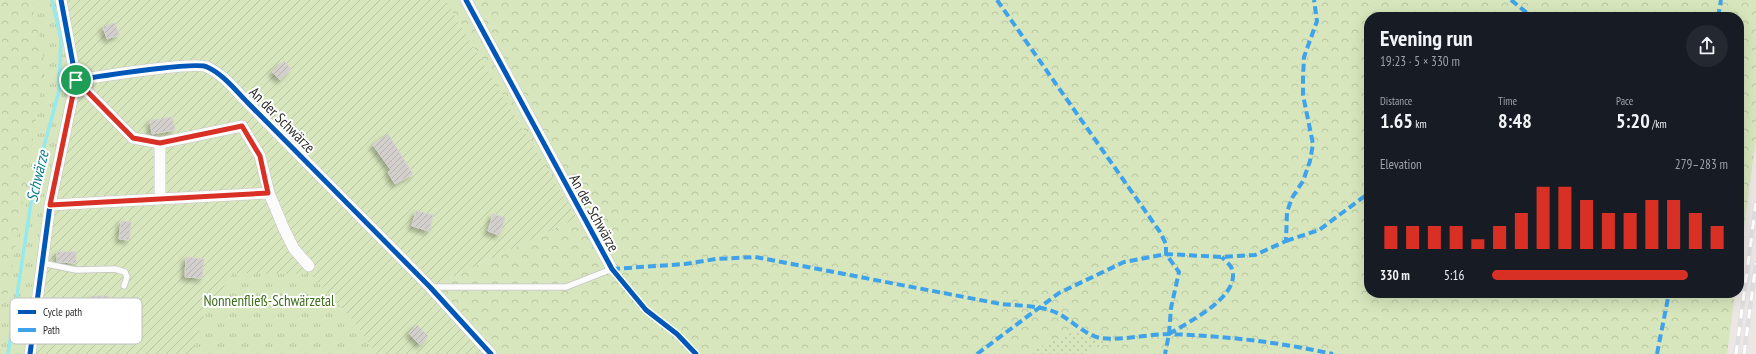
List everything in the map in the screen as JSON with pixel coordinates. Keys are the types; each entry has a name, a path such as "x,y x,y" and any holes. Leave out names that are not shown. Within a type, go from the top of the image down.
{"street":[{"path":"37,298 50,205 76,80 61,0"},
{"name":"An der Schwärze","path":"466,0 612,269"},
{"name":"An der Schwärze","path":"76,80 182,66 206,66 222,76 430,287 491,354"},
{"path":"76,80 133,138 160,143 242,126 260,156 268,193 294,249 309,266"},
{"path":"160,143 160,198"},
{"path":"50,205 268,193"},
{"path":"30,354 31,344"}],"lane":[{"path":"41,263 76,270 115,269 125,272 127,276 124,286"},
{"path":"430,287 566,287 612,269"}],"green space":[{"path":"0,0 61,0 0,354"},
{"path":"31,0 61,0 76,80 39,298 10,298 10,344 32,344 30,354 0,354 0,296 8,293 45,64"},
{"path":"61,0 445,0 577,218 437,284 494,354 377,354 352,319 310,274 233,273 204,315 192,354 30,354 32,344 142,344 142,298 39,298 76,80"},
{"path":"445,0 1756,0 1756,139 1744,228 1744,12 1364,12 1364,298 1734,298 1727,354 1083,354 1118,339 1081,328 1025,354 494,354 437,284 577,218"},
{"name":"Nonnenfließ-Schwärzetal","path":"228,247 294,249 418,354 174,354"},
{"path":"1081,328 1118,339 1083,354 1025,354"}],"building":[{"path":"115,23 119,35 107,39 103,27"},
{"path":"284,61 291,69 280,80 272,72"},
{"path":"172,117 175,130 152,134 150,121"},
{"path":"388,134 413,174 395,184 388,172 391,170 373,145"},
{"path":"416,211 433,215 429,231 412,226"},
{"path":"493,214 505,218 499,235 488,231"},
{"path":"121,221 131,222 129,240 119,239"},
{"path":"57,252 76,252 76,263 57,262"},
{"path":"186,257 204,259 202,278 185,277"},
{"path":"91,296 109,296 109,298 91,298"},
{"path":"417,325 428,336 420,345 409,333"}],"waterway":[{"name":"Schwärze","path":"17,298 34,183 59,91 61,39 52,0"},
{"name":"Schwärze","path":"8,354 10,341"}],"railway":[{"path":"1744,294 1756,203"},
{"path":"1744,354 1756,263"},
{"path":"1736,354 1743,298"}],"marked path":[{"path":"997,0 1160,232 1166,244 1166,254 1179,272 1171,308 1169,334 1165,354"},
{"path":"977,354 1059,293 1124,262 1166,254 1222,257 1255,255 1286,241 1287,212 1292,198 1303,181 1310,161 1313,144 1303,95 1303,77 1304,57 1317,21 1314,0"},
{"path":"1511,0 1526,12"},
{"path":"1719,12 1721,0"},
{"path":"1286,241 1319,230 1364,197"},
{"path":"612,269 685,264 716,259 755,257 1001,304 1032,306 1047,309 1061,315 1085,331 1100,338 1117,339 1170,334 1211,336 1252,340 1333,354"},
{"path":"1169,334 1211,308 1229,289 1233,279 1232,269 1222,257"},
{"path":"1657,354 1668,298"}],"cycle path":[{"path":"38,298 50,205 76,80 61,0"},
{"path":"466,0 612,269 646,310 677,334 696,354"},
{"path":"76,80 184,66 207,67 213,70 229,83 430,287 491,354"},
{"path":"30,354 31,344"}],"route":[{"path":"76,80 133,138 160,143 242,126 260,156 268,193 50,205 76,80"}]}
